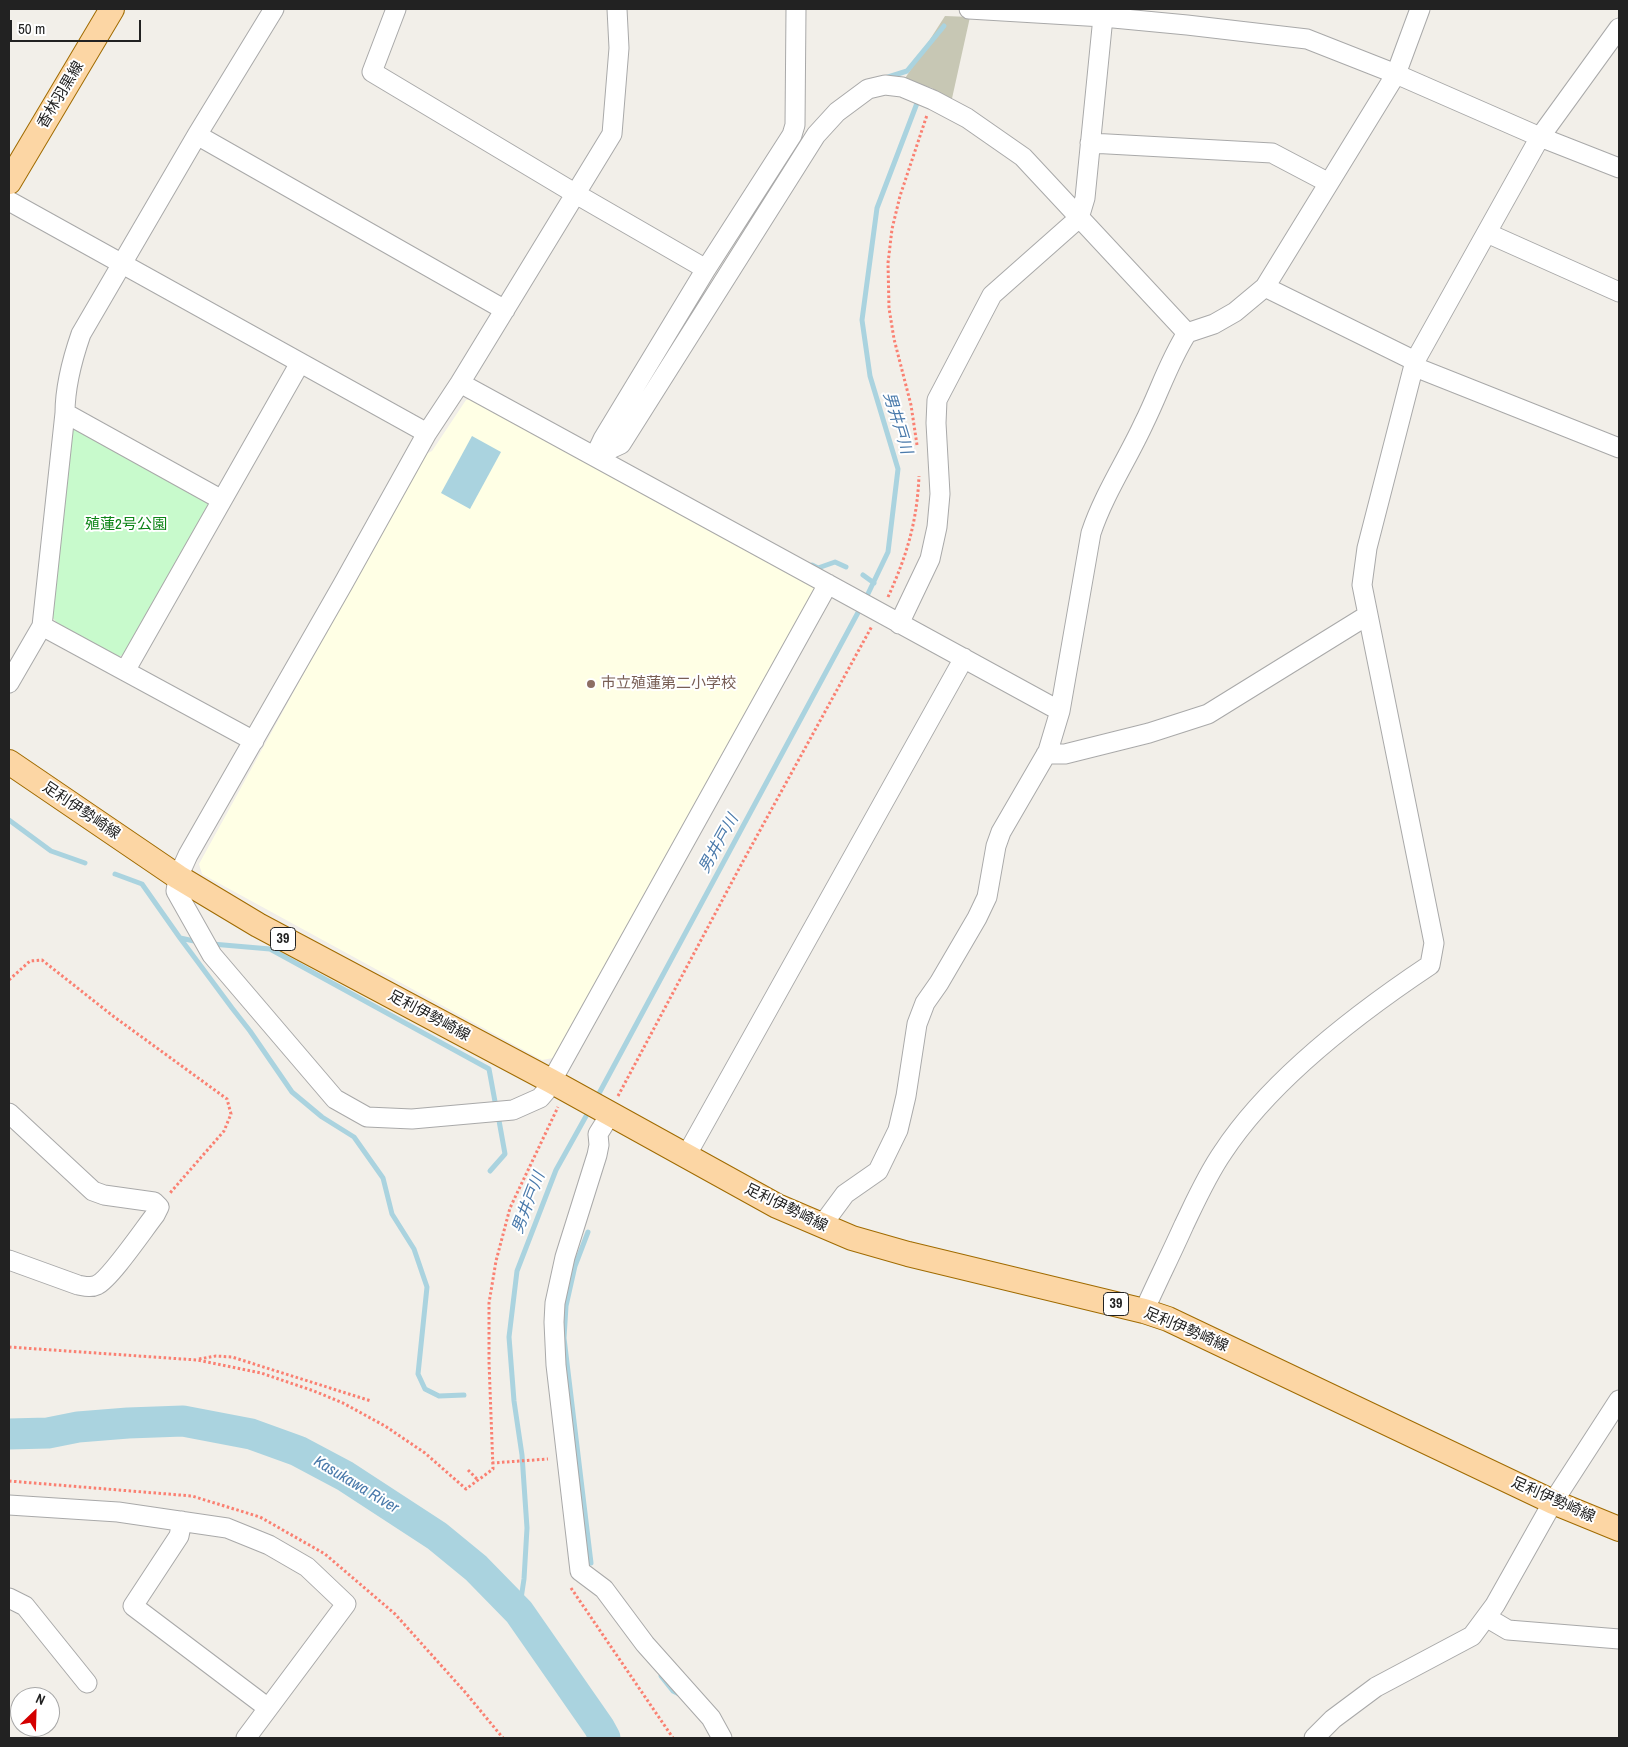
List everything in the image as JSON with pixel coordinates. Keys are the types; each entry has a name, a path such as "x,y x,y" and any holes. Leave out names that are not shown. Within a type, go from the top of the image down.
{"main road":[{"name":"香林羽黒線","path":"9,182 111,9"},
{"name":"足利伊勢崎線","path":"9,762 178,877 258,925 561,1091 610,1109 686,1156 777,1206 852,1238 908,1254 1144,1311 1168,1319 1553,1502 1619,1529"}],"street":[{"path":"9,683 42,626 65,413 65,396 73,355 81,334 197,135 274,9"},
{"path":"396,9 372,72 706,269"},
{"path":"617,9 619,48 612,134 460,384 427,433 254,742 188,855 178,877 176,892 212,955 335,1099 367,1117 412,1119 513,1110 540,1098 546,1091 561,1091 828,584"},
{"path":"595,456 603,439 706,269 792,134 795,125 796,9"},
{"path":"969,9 1105,13 1307,39 1396,74 1540,137 1619,168"},
{"path":"819,1225 828,1217 845,1194 878,1171 898,1130 906,1096 917,1024 925,1003 940,983 977,918 987,896 996,846 1046,754 1060,710 1091,533 1098,511 1130,453 1173,358 1187,333 1214,324 1236,312 1265,286 1396,74 1420,9"},
{"path":"899,624 930,559 937,527 940,464 936,423 937,400 992,294 1079,218 1085,198 1105,13"},
{"path":"1144,1311 1202,1187 1223,1151 1256,1109 1307,1059 1386,994 1430,965 1434,943 1362,586 1367,548 1415,364 1540,137 1619,28"},
{"path":"595,456 621,444 816,135 837,112 868,89 885,85 902,87 933,100 967,118 1023,157 1187,333"},
{"path":"197,135 505,310"},
{"path":"1090,144 1272,153 1329,183"},
{"path":"9,202 427,433"},
{"path":"1487,233 1619,292"},
{"path":"1265,286 1415,364 1619,448"},
{"path":"125,671 300,363"},
{"path":"460,384 1060,710"},
{"path":"65,413 222,500"},
{"path":"1046,754 1065,754 1149,733 1208,714 1368,616"},
{"path":"42,626 254,742"},
{"path":"686,1156 964,658"},
{"path":"610,1109 598,1134 597,1155 565,1257 555,1303 556,1365 580,1571 604,1589 645,1644 711,1718 722,1738"},
{"path":"9,1113 92,1190 104,1195 154,1202 158,1207 155,1216 108,1277 97,1285 89,1287 78,1285 9,1260"},
{"path":"1314,1738 1334,1719 1376,1687 1472,1636 1495,1605 1553,1502 1619,1400"},
{"path":"9,1505 118,1512 227,1528 269,1545 307,1567 346,1604 246,1738"},
{"path":"182,1522 179,1536 133,1606 268,1708"},
{"path":"9,1598 25,1606 87,1683"},
{"path":"1486,1617 1508,1630 1619,1639"}],"path":[{"path":"918,447 911,405 894,339 889,308 888,263 892,229 900,196 929,111"},
{"path":"610,1109 902,567 911,538 918,499 920,470"},
{"path":"9,980 30,961 42,960 113,1016 227,1099 231,1114 224,1131 158,1207"},
{"path":"9,1346 197,1360 260,1373 321,1394 385,1426 425,1453 466,1490 493,1469 489,1303 496,1261 510,1208 561,1091"},
{"path":"197,1360 216,1356 232,1357 371,1401"},
{"path":"492,1463 548,1459"},
{"path":"468,1470 478,1480"}],"shaded area":[{"path":"945,16 970,17 951,103 932,88 904,80"},
{"path":"476,398 811,583 815,590 553,1058 542,1060 202,874 199,864 424,455 432,451 466,400"}],"green space":[{"name":"殖蓮2号公園","path":"79,426 206,497 209,506 127,654 116,657 59,625 52,617 70,433"}],"water":[{"path":"472,436 501,452 470,509 441,493"}],"waterway":[{"name":"男井戸川","path":"885,78 907,71 944,26"},
{"name":"男井戸川","path":"865,600 888,552 898,469 870,376 862,320 877,208 919,98"},
{"path":"812,565 818,568 835,562 846,567"},
{"path":"863,575 874,583"},
{"name":"男井戸川","path":"596,1099 861,607"},
{"path":"9,820 51,851 85,863"},
{"path":"115,874 142,884 180,938 199,942"},
{"path":"180,938 250,1031 292,1092 322,1117 354,1137 383,1178 392,1214 414,1249 427,1287 418,1374 425,1389 439,1396 464,1395"},
{"path":"212,944 270,949 489,1069 496,1107"},
{"name":"男井戸川","path":"519,1612 524,1579 527,1528 522,1455 514,1401 509,1337 517,1271 556,1170 590,1109"},
{"path":"490,1171 505,1154 498,1115"},
{"path":"588,1232 575,1266 566,1306 564,1338 591,1563"},
{"name":"Kasukawa River","path":"9,1434 48,1433 78,1427 128,1423 183,1421 251,1434 298,1451 345,1476 437,1536 476,1568 519,1612 605,1738"},
{"path":"661,1676 673,1691 679,1694"}],"place":[{"name":"市立殖蓮第二小学校","path":"591,684"}]}
